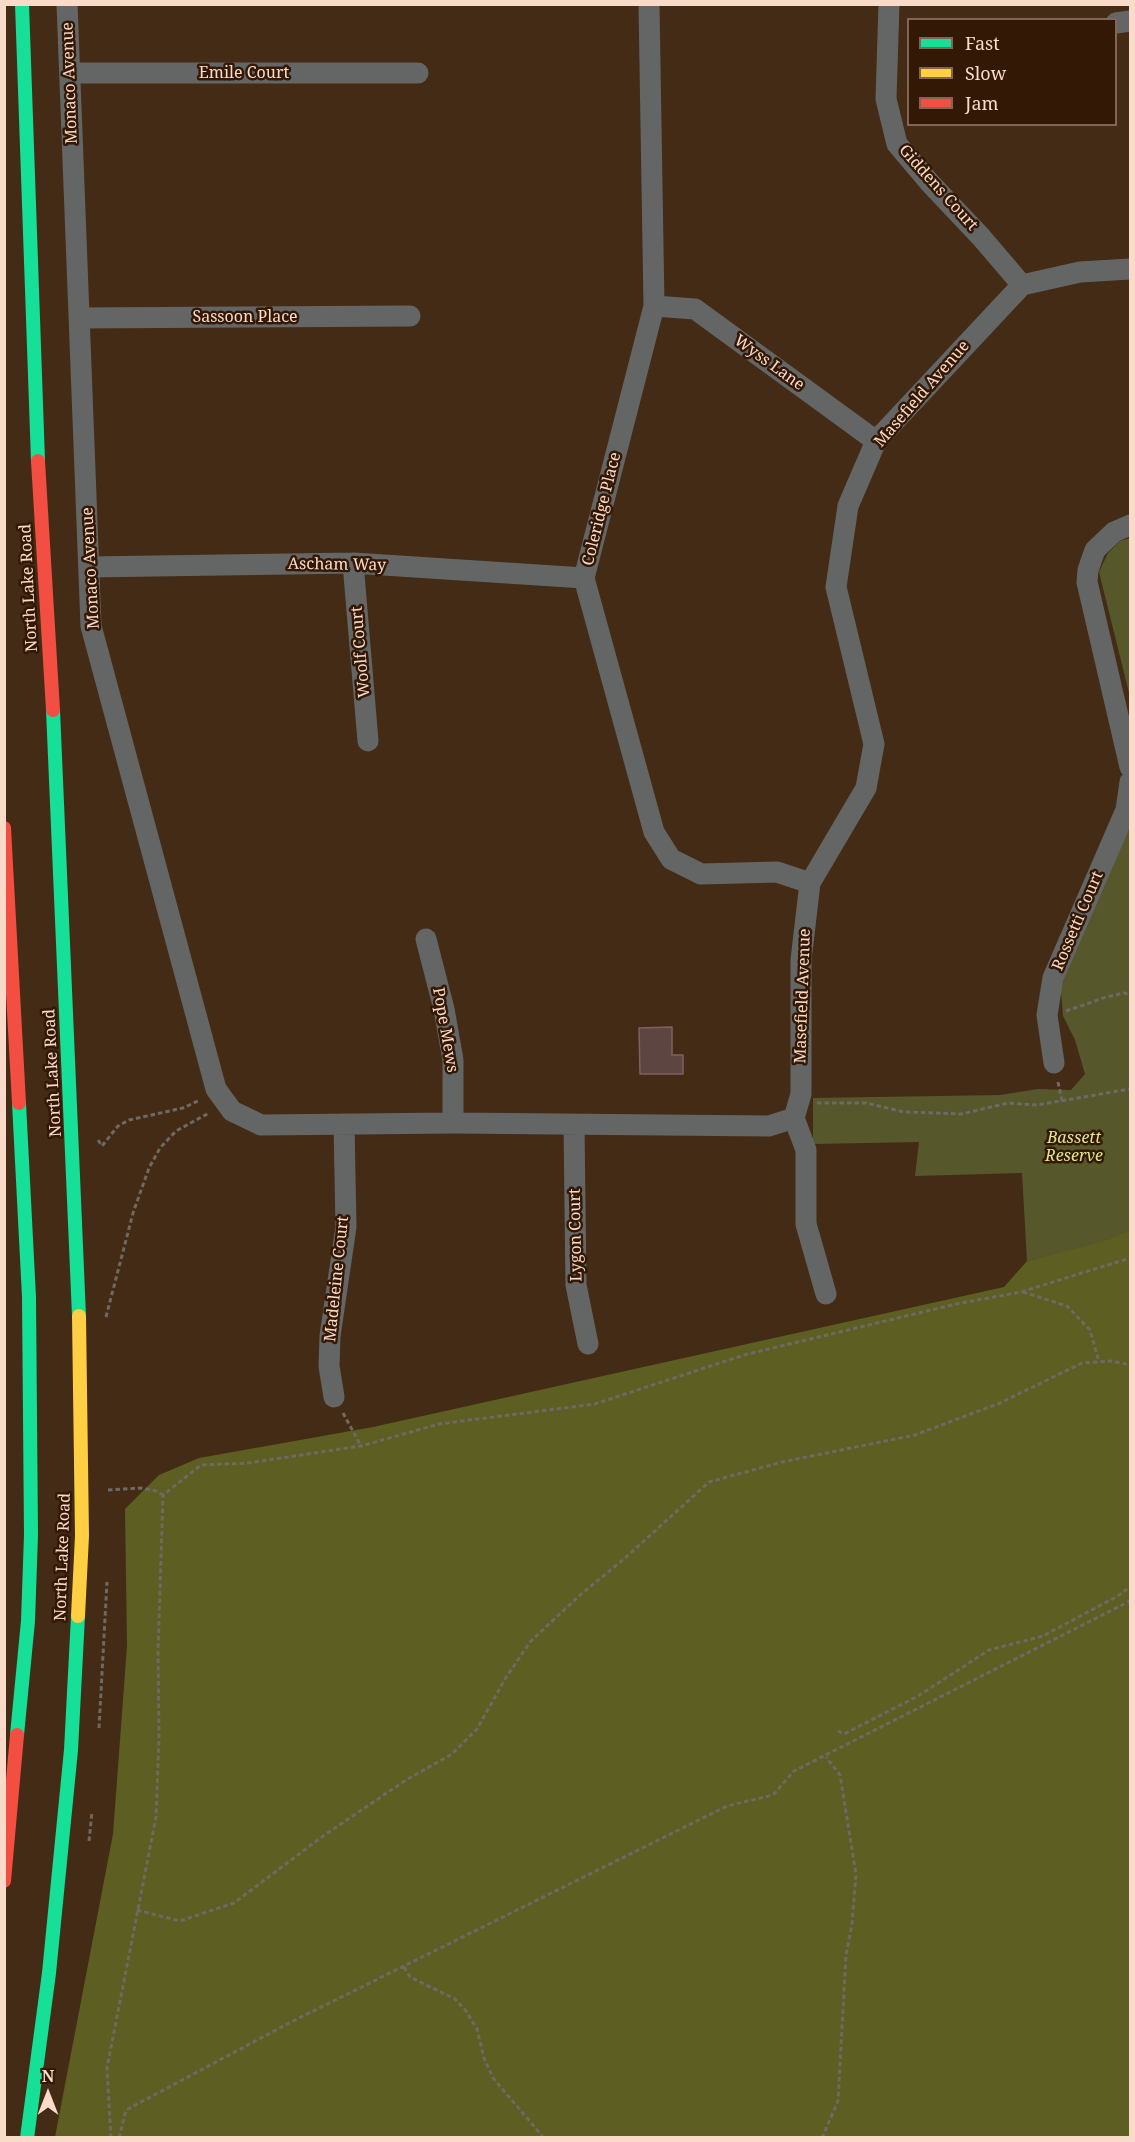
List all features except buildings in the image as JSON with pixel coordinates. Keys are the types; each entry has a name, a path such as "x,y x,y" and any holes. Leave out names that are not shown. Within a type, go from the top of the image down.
{"main road":[{"name":"North Lake Road","path":"22,4 36,423 57,787 79,1293 82,1536 71,1750 49,1973 27,2138"},
{"name":"North Lake Road","path":"4,828 29,1297 31,1535 28,1621 4,1881"}],"street":[{"name":"Monaco Avenue","path":"67,4 91,626 218,1092 232,1112 261,1125 344,1124"},
{"name":"Coleridge Place","path":"649,4 654,306 584,578 654,832 671,859 701,874 777,872 810,883"},
{"name":"Giddens Court","path":"889,4 886,99 897,144 1022,285"},
{"name":"Emile Court","path":"70,73 418,73"},
{"path":"1022,285 1080,272 1131,269"},
{"name":"Masefield Avenue","path":"794,1118 801,1094 801,960 810,883 866,788 874,744 836,587 848,506 876,441 1022,285"},
{"name":"Wyss Lane","path":"654,306 695,309 876,441"},
{"name":"Sassoon Place","path":"80,318 410,316"},
{"path":"1131,525 1114,532 1095,550 1088,582 1131,767"},
{"name":"Ascham Way","path":"89,567 353,563 584,578"},
{"name":"Woolf Court","path":"353,563 368,741"},
{"name":"Rossetti Court","path":"1054,1063 1047,1018 1053,978 1126,810 1131,783"},
{"name":"Pope Mews","path":"426,939 444,1010 453,1060 453,1123"},
{"path":"344,1124 769,1126 794,1118 806,1150 806,1224 826,1294"},
{"name":"Madeleine Court","path":"334,1397 329,1366 330,1336 346,1227 344,1124"},
{"name":"Lygon Court","path":"574,1125 576,1285 588,1344"}],"path":[{"path":"1047,1018 1106,997 1124,993 1131,995"},
{"path":"98,1140 102,1146 117,1126 129,1120 183,1108 218,1092"},
{"path":"163,1495 201,1466 248,1463 361,1446 440,1424 595,1404 744,1354 946,1307 1022,1292 1131,1258"},
{"path":"1022,1292 1067,1306 1090,1330 1099,1362"},
{"path":"137,1910 180,1921 234,1903 369,1805 406,1780 452,1754 477,1729 505,1679 530,1642 709,1482 782,1462 915,1435 1000,1402 1082,1363 1112,1361 1131,1365"},
{"path":"334,1397 361,1446"},
{"path":"108,1490 141,1488 163,1495"},
{"path":"111,2138 107,2068 156,1817 163,1495"},
{"path":"838,1731 844,1734 918,1696 989,1650 1043,1636 1131,1587"},
{"path":"119,2138 126,2110 289,2023 728,1806 773,1795 794,1772 1131,1601"},
{"path":"822,2138 838,2101 846,1956 852,1924 856,1874 840,1775 826,1756"},
{"path":"404,1966 410,1977 455,1999 466,2011 477,2029 484,2058 493,2078 544,2138"}],"green space":[{"path":"1130,538 1130,697 1099,572 1108,553 1120,541"},
{"name":"Bassett Reserve","path":"1130,823 1130,1230 1105,1242 1027,1261 1022,1173 915,1176 919,1142 813,1144 813,1098 1000,1095 1038,1089 1071,1090 1085,1074 1075,1040 1063,1016 1061,991 1065,974"}],"shaded area":[{"path":"1130,1230 1130,2137 55,2137 113,1834 127,1646 125,1509 159,1475 199,1458 373,1427 1004,1287 1027,1261 1105,1241"}],"traffic: fast":[{"path":"22,4 38,461"},
{"path":"53,710 79,1316"},
{"path":"17,1735 28,1621 31,1535 29,1297 19,1103"},
{"path":"27,2138 49,1973 71,1750 78,1616"}],"traffic: slow":[{"path":"78,1616 82,1536 79,1316"}],"traffic: jam":[{"path":"38,461 53,710"},
{"path":"4,828 19,1103"},
{"path":"4,1881 17,1735"}]}
